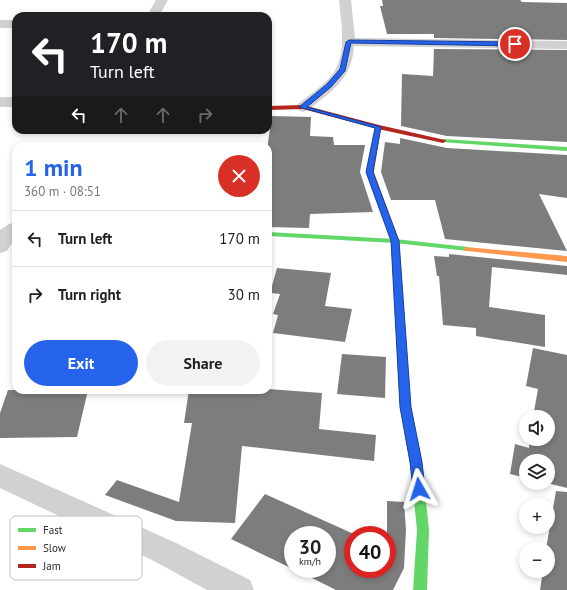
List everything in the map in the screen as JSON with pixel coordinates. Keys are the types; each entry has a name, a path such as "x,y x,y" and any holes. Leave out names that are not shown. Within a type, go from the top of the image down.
{"street":[{"path":"155,12 162,0"},
{"path":"303,107 329,86 343,69 349,42 345,0"},
{"path":"0,24 12,24"},
{"path":"349,42 567,45"},
{"path":"0,102 12,102"},
{"path":"272,108 303,107 378,127 447,142 567,149"},
{"path":"378,127 370,172 395,241 405,407 416,462 423,530 420,590"},
{"path":"0,247 7,234 12,231"},
{"path":"272,234 395,241 567,259"},
{"path":"0,475 88,516"},
{"path":"142,541 238,590"}],"building":[{"path":"382,0 520,0 522,2 567,3 567,40 434,38 434,34 387,34 380,6 383,6"},
{"path":"434,49 567,50 567,142 447,136 401,126 402,74 433,76"},
{"path":"272,116 311,117 310,136 333,137 334,145 365,145 360,172 373,212 310,214 309,228 272,227 272,142 268,142 269,134 272,134"},
{"path":"400,138 447,148 567,155 567,198 539,194 567,251 445,239 435,200 391,200 381,172 385,142 400,144"},
{"path":"449,254 567,266 567,275 492,267 489,307 545,315 545,347 476,336 476,328 443,325 439,276 437,276 434,256 449,257"},
{"path":"277,268 331,273 325,306 352,309 345,342 273,333 278,315 273,314 280,294 272,293 272,286"},
{"path":"533,348 567,355 567,488 555,485 555,454 519,454 519,476 510,474 515,444 529,448 529,446 555,446 555,410 534,410 538,389 526,386"},
{"path":"342,354 386,357 385,398 337,394"},
{"path":"272,389 322,393 319,429 376,435 374,461 242,446 235,523 176,521 105,495 117,480 179,502 192,423 184,423 188,394 272,394"},
{"path":"8,390 12,390 12,394 87,394 77,437 0,438 0,413"},
{"path":"556,491 567,492 567,590 540,590 542,578 555,578 555,542 547,542 549,534 555,534"},
{"path":"265,494 344,530 344,578 396,578 396,526 387,526 387,501 404,502 406,530 404,568 393,590 336,590 312,578 336,578 336,526 284,526 284,565 231,539"}],"traffic: fast":[{"path":"443,141 567,149"},
{"path":"272,234 395,241 468,249"},
{"path":"398,294 405,407 416,462 423,530 420,590"}],"traffic: slow":[{"path":"378,127 370,172 395,241 398,294"},
{"path":"468,249 567,259"}],"traffic: jam":[{"path":"272,108 303,107 378,127 443,141"}],"route":[{"path":"419,489 416,462 405,407 395,241 370,172 378,127 303,107 329,86 343,69 349,42 515,44"}]}
